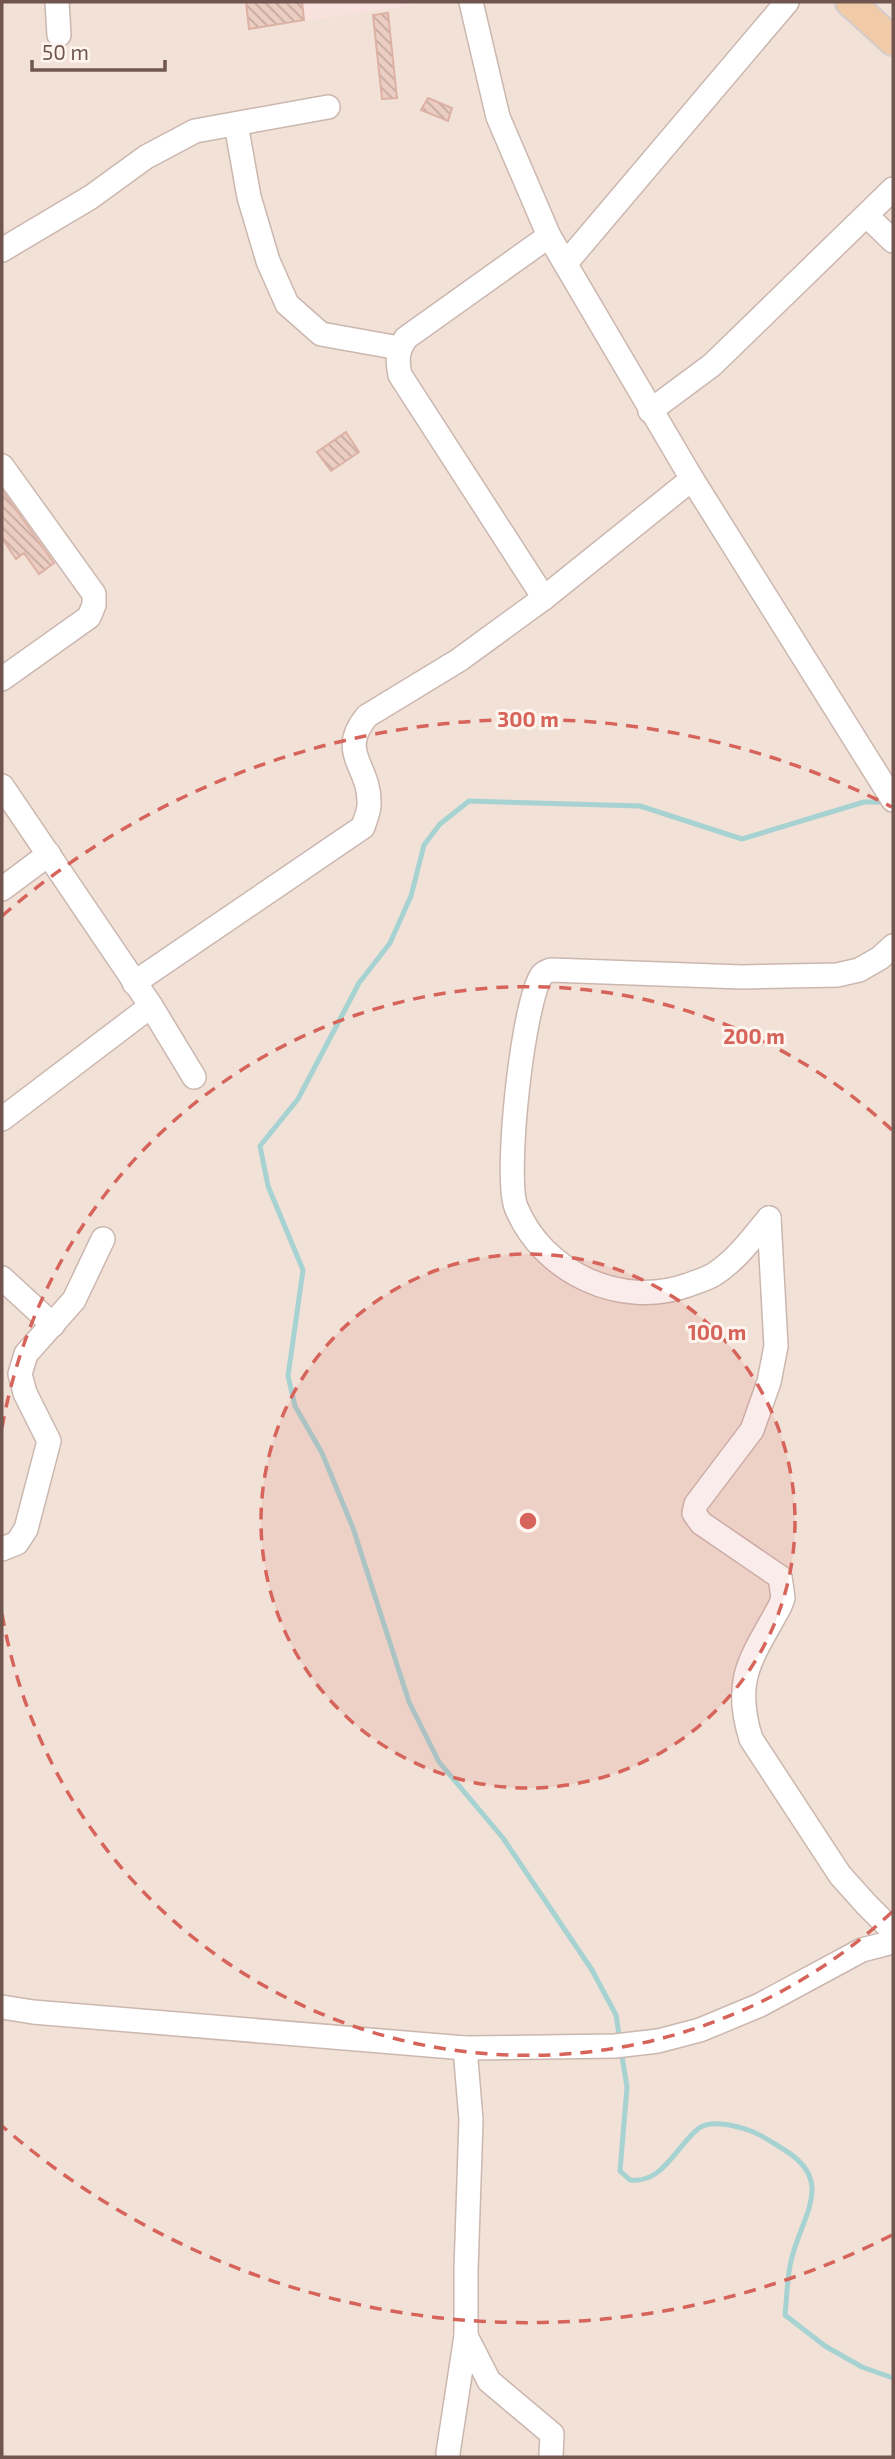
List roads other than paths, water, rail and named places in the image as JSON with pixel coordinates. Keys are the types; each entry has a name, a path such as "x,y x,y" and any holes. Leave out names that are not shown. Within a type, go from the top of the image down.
{"main road":[{"path":"850,2 893,41"}],"street":[{"path":"57,2 59,35"},
{"path":"471,2 498,117 549,236 650,411 890,789"},
{"path":"566,263 787,2"},
{"path":"2,250 91,197 146,157 195,131 328,107"},
{"path":"236,124 249,197 268,261 287,304 321,334 399,348"},
{"path":"650,411 712,365 893,189"},
{"path":"867,216 893,241"},
{"path":"544,598 400,375 397,361 399,348 406,338 549,236"},
{"path":"2,466 93,594 94,605 89,617 2,680"},
{"path":"134,983 363,827 369,806 366,780 352,743 358,727 367,716 459,660 544,598 692,479"},
{"path":"2,786 150,1006 194,1077"},
{"path":"2,889 49,854"},
{"path":"893,946 880,958 859,970 837,975 742,978 559,970 545,972 537,985 528,1024 514,1116 511,1172 515,1204 538,1242 559,1263 589,1283 611,1290 673,1290 711,1277 736,1259 769,1218 776,1346 769,1382 752,1430 696,1504 694,1513 701,1522 779,1577 783,1598 753,1656 745,1678 742,1694 744,1718 751,1739 840,1875 893,1931"},
{"path":"2,1119 150,1006"},
{"path":"2,1549 17,1543 26,1529 50,1441 25,1393 20,1374 26,1354 74,1300 103,1239"},
{"path":"2,1278 53,1325"},
{"path":"2,2007 33,2012 465,2049 580,2048 658,2041 700,2030 760,2005 862,1950 893,1942"},
{"path":"448,2453 466,2336 471,2120 465,2049"},
{"path":"466,2336 489,2381 552,2434 551,2457"}],"waterway":[{"path":"620,2040 616,2015 592,1970 503,1838 439,1762 409,1702 353,1528 322,1453 295,1406 288,1376 303,1270 268,1186 260,1146 298,1099 359,983 390,943 411,896 424,845 440,824 469,801 640,806 742,839 864,802 887,802"},
{"path":"621,2050 627,2087 620,2171 630,2180 651,2176 660,2170 699,2128 710,2124 732,2125 755,2133 799,2161 808,2174 812,2187 811,2200 791,2261 785,2315 825,2346 862,2367 893,2378"}]}
